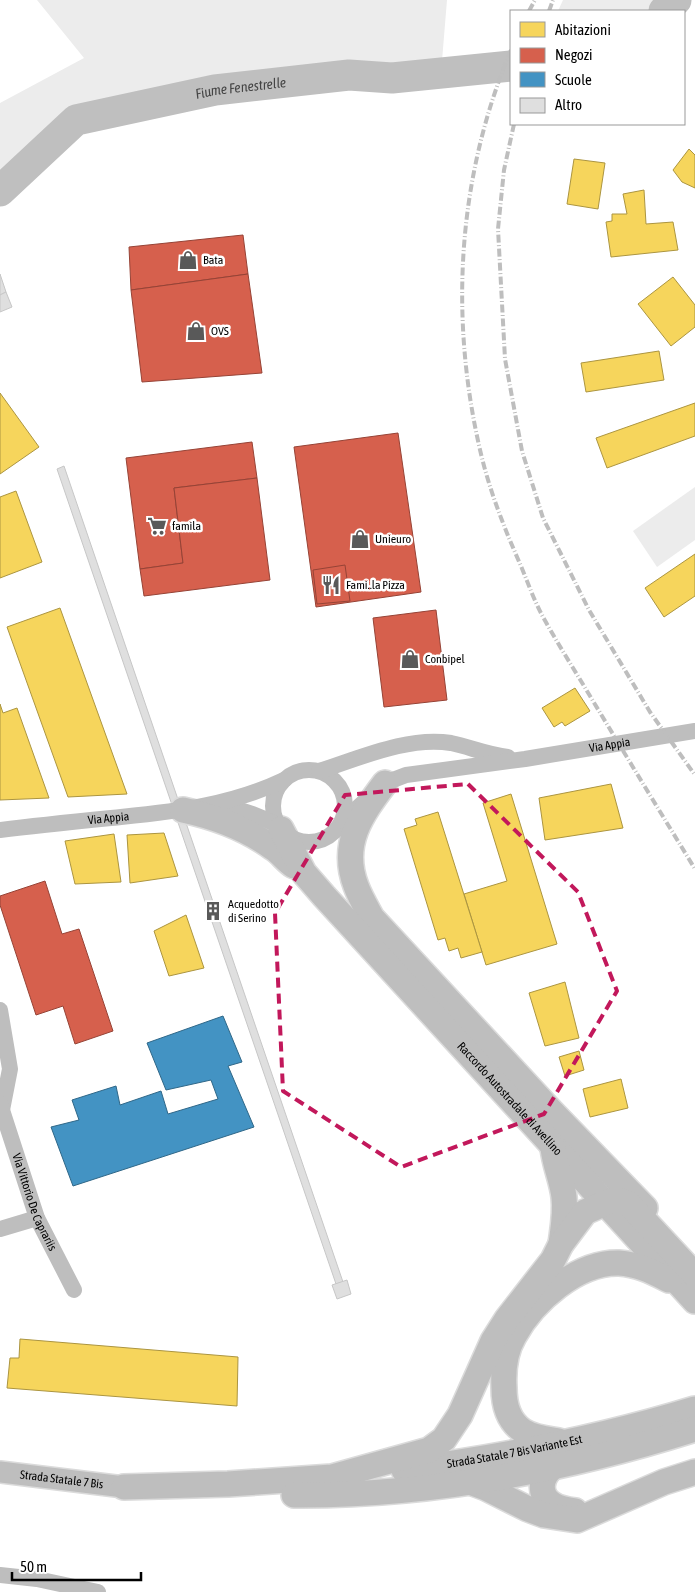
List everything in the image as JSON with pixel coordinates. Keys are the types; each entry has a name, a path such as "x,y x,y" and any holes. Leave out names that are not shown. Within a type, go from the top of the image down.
{"highway":[{"path":"372,918 356,887 351,868 350,852 352,838 365,810 385,783"},
{"path":"183,810 242,828 276,850 304,873"},
{"path":"342,823 341,874 343,883 354,903 362,912 372,918"},
{"path":"280,828 304,873"},
{"name":"Raccordo Autostradale di Avellino","path":"304,873 604,1203 691,1288"},
{"name":"Raccordo Autostradale di Avellino","path":"372,918 550,1110 695,1262"},
{"path":"553,1146 555,1164 564,1197 565,1212 561,1244"},
{"path":"124,1487 226,1494 332,1486 429,1450 444,1439 468,1398 493,1341 516,1306 553,1260 561,1244 585,1212 604,1203"},
{"path":"569,1443 535,1437 522,1430 511,1418 505,1405 503,1378 505,1363 513,1337 528,1314 559,1286 589,1269 603,1265 618,1263 644,1268 691,1288"},
{"name":"Strada Statale 7 Bis Variante Est","path":"332,1486 569,1443 643,1425 695,1409"},
{"name":"Strada Statale 7 Bis Variante Est","path":"332,1486 470,1482 573,1463 649,1444 695,1429"},
{"path":"553,1467 543,1479 542,1488 545,1497 552,1504 562,1509 595,1512"},
{"path":"470,1482 544,1515 577,1520 664,1482 695,1472"}],"main road":[{"name":"Strada Statale 7 Bis","path":"0,1472 124,1487"}],"street":[{"name":"Via Appia","path":"216,804 240,808 260,816 280,828 290,837 301,842 313,842 324,840 332,835 342,823 385,783 406,775 525,759 695,731"},
{"name":"Via Appia","path":"0,830 183,810 216,804 260,791 284,780 297,771 307,769 319,771 406,744 428,742 451,743 493,754 525,759"},
{"path":"319,771 330,776 339,785 344,796 346,808 342,823"},
{"path":"280,828 275,818 273,798 277,788 284,780"},
{"name":"Via Vittorio De Caprariis","path":"0,1010 10,1068 1,1107 37,1218 74,1290"},
{"path":"0,1229 37,1218"},
{"path":"0,1575 37,1579 98,1592"}],"highlighted area":[{"path":"468,784 578,892 617,991 544,1114 401,1167 283,1091 275,913 345,795"}],"shaded area":[{"path":"37,0 447,0 441,73 392,78 349,75 215,90 76,120 0,185 0,103 84,58"},
{"path":"563,0 665,0 654,10 558,10"},
{"path":"695,487 695,540 657,567 633,531"}],"building: Abitazioni":[{"path":"689,149 695,155 695,188 682,182 673,170"},
{"path":"574,159 605,163 598,209 567,204"},
{"path":"644,190 646,224 673,222 678,250 611,257 606,222 612,221 612,214 627,214 623,194"},
{"path":"673,277 695,305 695,327 671,346 638,304"},
{"path":"659,351 664,380 586,392 581,363"},
{"path":"0,393 39,447 0,474"},
{"path":"695,403 695,436 607,468 596,438"},
{"path":"16,491 42,562 0,578 0,497"},
{"path":"695,554 695,596 664,617 645,588"},
{"path":"60,608 127,794 68,797 7,627"},
{"path":"575,688 590,711 565,726 562,722 554,727 542,708"},
{"path":"0,704 3,713 17,708 49,798 0,800"},
{"path":"611,784 623,828 545,840 539,798"},
{"path":"511,794 557,944 486,965 464,894 507,881 483,803"},
{"path":"438,812 482,952 461,958 458,948 449,951 445,938 438,940 404,829 417,825 415,819"},
{"path":"164,833 178,876 130,883 127,835"},
{"path":"114,834 121,882 75,884 65,841"},
{"path":"186,915 204,968 169,976 154,931"},
{"path":"565,982 579,1038 545,1046 529,993"},
{"path":"579,1051 584,1070 565,1076 559,1057"},
{"path":"621,1079 628,1108 590,1117 583,1089"},
{"path":"20,1339 238,1357 237,1406 7,1388 10,1358 19,1358"}],"building: Negozi":[{"name":"Bata","path":"243,235 248,274 131,290 129,247"},
{"name":"OVS","path":"248,274 262,373 142,382 131,290"},
{"name":"Unieuro","path":"398,433 421,592 316,607 294,447"},
{"name":"famila","path":"252,442 257,478 174,488 183,563 140,569 126,458"},
{"path":"257,478 270,580 144,596 140,569 183,563 174,488"},
{"name":"Fami..la Pizza","path":"345,565 350,601 317,604 313,570"},
{"name":"Conbipel","path":"436,610 447,700 384,707 373,618"},
{"path":"45,881 62,934 79,929 113,1031 75,1044 63,1006 36,1015 0,905 0,896"}],"building: Scuole":[{"path":"223,1016 242,1062 228,1066 254,1127 73,1186 51,1127 79,1120 72,1100 116,1086 120,1105 161,1091 168,1114 218,1099 211,1080 166,1090 147,1043"}],"building: Altro":[{"path":"0,274 6,292 0,295"},
{"path":"6,292 12,307 0,312 0,295"},
{"name":"Acquedotto di Serino","path":"64,466 343,1282 336,1284 57,469"},
{"path":"347,1280 351,1294 337,1299 332,1285"}],"waterway":[{"name":"Fiume Fenestrelle","path":"665,10 676,0"},
{"name":"Fiume Fenestrelle","path":"0,191 76,120 215,90 349,75 392,78 510,66"}],"railway":[{"path":"530,10 535,0"},
{"path":"549,10 553,0"},
{"path":"510,53 493,99 479,148 469,198 464,249 462,301 465,352 471,403 481,454 498,511 542,615 695,869"},
{"path":"514,125 504,170 498,229 505,359 522,451 543,518 589,610 650,712 695,775"}],"place":[{"name":"Bata","path":"188,260"},
{"name":"OVS","path":"196,331"},
{"name":"famila","path":"157,526"},
{"name":"Unieuro","path":"360,539"},
{"name":"Fami..la Pizza","path":"331,585"},
{"name":"Conbipel","path":"410,659"},
{"name":"Acquedotto di Serino","path":"213,911"}]}
